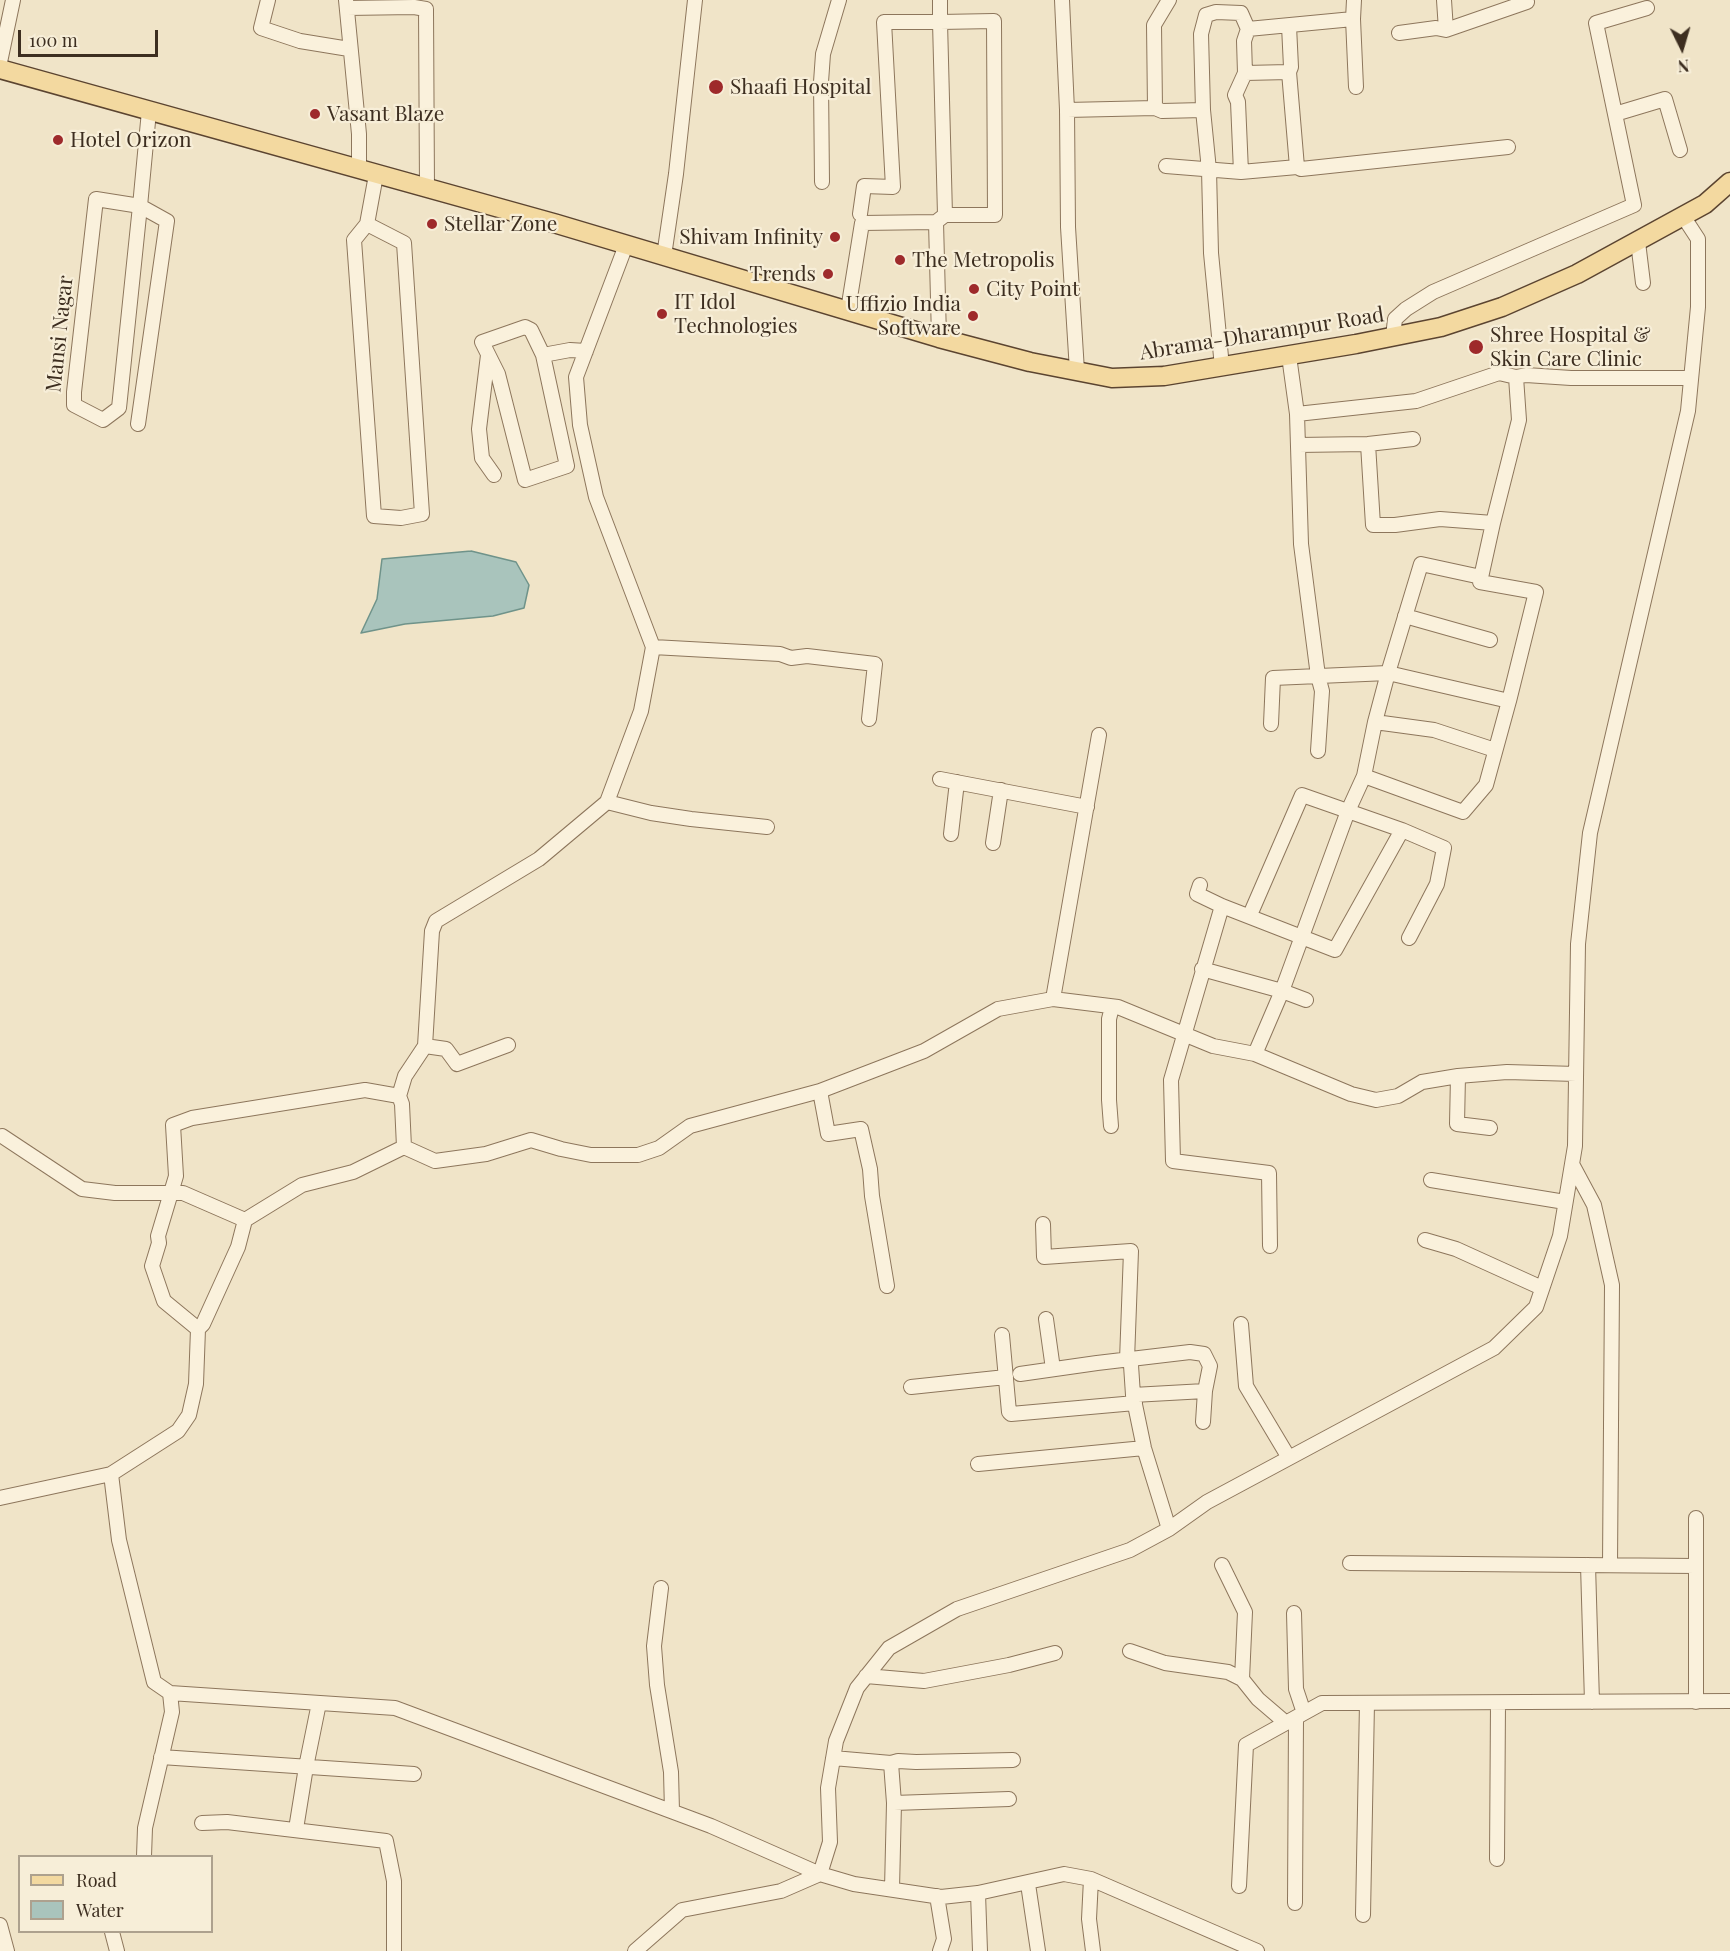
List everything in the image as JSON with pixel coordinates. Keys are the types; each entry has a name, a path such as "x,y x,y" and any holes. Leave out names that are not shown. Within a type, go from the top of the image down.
{"main road":[{"name":"Abrama-Dharampur Road","path":"0,69 626,245 939,338 1030,362 1112,378 1164,376 1289,356 1441,327 1502,307 1577,274 1683,216"},
{"path":"1683,216 1730,172"},
{"path":"1683,216 1705,204 1730,182"}],"street":[{"path":"0,62 13,0"},
{"path":"268,0 261,28 300,41 350,49"},
{"path":"664,256 676,174 695,0"},
{"path":"822,182 823,54 839,0"},
{"path":"939,338 940,0"},
{"path":"1062,0 1068,110 1068,227 1077,371"},
{"path":"1155,108 1154,25 1169,0"},
{"path":"1354,0 1356,87"},
{"path":"1444,0 1446,30"},
{"path":"1399,33 1436,28 1446,30 1527,2"},
{"path":"367,224 404,243 422,514 411,516 387,518 374,516 354,240 367,224 367,172 359,134 347,4 426,9 427,189"},
{"path":"1393,337 1395,319 1433,292 1634,205 1596,23 1647,8"},
{"path":"1222,367 1211,253 1201,34 1206,15 1216,12 1241,13 1248,29 1245,41 1245,73 1235,95 1238,102 1241,172"},
{"path":"1248,29 1353,19"},
{"path":"848,310 862,223 995,215 994,21 884,22 893,187 864,186 860,214"},
{"path":"1289,26 1291,67 1289,72 1297,167"},
{"path":"1245,73 1289,72"},
{"path":"1615,114 1665,99 1680,150"},
{"path":"1068,110 1155,108 1162,111 1203,110"},
{"name":"Mansi Nagar","path":"138,424 167,221 140,206 96,199 74,405 103,420 119,408 140,206 148,111"},
{"path":"1166,166 1241,172 1297,167 1301,169 1508,147"},
{"path":"635,1951 682,1910 781,1891 820,1874 830,1842 828,1788 836,1741 856,1688 889,1648 957,1609 1130,1550 1169,1528 1207,1502 1494,1348 1536,1307 1560,1236 1575,1146 1578,944 1590,833 1688,411 1698,307 1698,239 1683,216"},
{"path":"1638,242 1643,283"},
{"path":"404,1147 402,1104 399,1096 405,1076 425,1046 432,931 436,921 539,859 607,802 641,711 652,647 594,486 580,424 576,376 626,245"},
{"path":"525,327 531,330 543,355 567,466 525,480 498,374 482,342 525,327"},
{"path":"543,355 586,351"},
{"path":"488,354 479,429 482,458 494,475"},
{"path":"1289,356 1297,414 1301,544 1318,676 1322,691 1318,751"},
{"path":"1297,414 1416,401 1499,373 1516,377 1526,375 1571,378 1691,378"},
{"path":"1364,776 1463,812 1486,785 1536,592 1480,582 1519,420 1516,377"},
{"path":"1298,445 1368,444 1413,439"},
{"path":"1368,444 1373,525 1395,525 1440,519 1493,523"},
{"path":"1255,1054 1282,991 1348,811 1364,776 1388,673 1421,564 1481,577"},
{"path":"1405,616 1490,640"},
{"path":"652,647 780,654 791,658 807,656 875,664 869,719"},
{"path":"1271,724 1273,678 1388,673 1509,700"},
{"path":"1375,722 1434,730 1495,750"},
{"path":"1053,999 1099,735"},
{"path":"940,779 1087,807"},
{"path":"951,834 957,782"},
{"path":"993,843 1001,790"},
{"path":"1250,915 1302,795 1402,830 1444,848 1437,884 1409,938"},
{"path":"607,802 651,813 767,827"},
{"path":"1200,885 1197,894 1335,950 1402,830"},
{"path":"1222,906 1171,1080 1173,1161 1269,1173 1270,1246"},
{"path":"1202,969 1306,1000"},
{"path":"404,1147 435,1161 486,1154 531,1140 591,1155 638,1155 659,1148 690,1126 820,1091 924,1050 998,1009 1053,999 1118,1007 1213,1046 1255,1054 1351,1094 1376,1100 1398,1096 1422,1082 1458,1077 1507,1072 1576,1074"},
{"path":"1111,1126 1108,1100 1109,1019 1112,1008"},
{"path":"425,1046 446,1048 457,1064 508,1045"},
{"path":"1458,1077 1457,1124 1490,1128"},
{"path":"198,1329 164,1301 152,1266 159,1243 158,1236 176,1176 173,1125 192,1119 365,1090 399,1096"},
{"path":"820,1091 828,1134 861,1129 870,1169 887,1286"},
{"path":"2,1136 82,1189 115,1193 183,1193 245,1220"},
{"path":"0,1498 111,1473 178,1431 189,1415 196,1384 198,1329 203,1324 238,1247 245,1220 302,1185 353,1172 404,1147"},
{"path":"1572,1164 1594,1205 1611,1285 1610,1565"},
{"path":"1431,1180 1566,1202"},
{"path":"1042,1224 1044,1257 1131,1251 1127,1360 1131,1365 1134,1399 1144,1448 1169,1528"},
{"path":"1425,1240 1455,1249 1542,1288"},
{"path":"1046,1319 1053,1369"},
{"path":"1241,1324 1246,1386 1289,1458"},
{"path":"1002,1335 1011,1414 1205,1391"},
{"path":"1020,1374 1190,1352 1204,1354 1210,1366 1205,1391 1203,1422"},
{"path":"911,1388 1005,1377"},
{"path":"978,1464 1144,1448"},
{"path":"111,1473 119,1540 154,1682 170,1693 395,1708 672,1811 820,1874 854,1884 937,1896 978,1893 1028,1884 1064,1874 1091,1879 1257,1951"},
{"path":"1696,1518 1696,1702"},
{"path":"1350,1563 1696,1566"},
{"path":"1222,1565 1245,1611 1242,1679"},
{"path":"1588,1565 1592,1702"},
{"path":"661,1588 654,1646 657,1685 671,1772 672,1811"},
{"path":"1294,1613 1295,1903"},
{"path":"1130,1651 1165,1663 1228,1672 1242,1679 1258,1699 1295,1718"},
{"path":"866,1676 924,1681 1009,1665 1055,1653"},
{"path":"144,1855 145,1828 172,1712 170,1693"},
{"path":"1239,1886 1246,1744 1322,1704 1730,1701"},
{"path":"1497,1859 1498,1702"},
{"path":"296,1829 319,1703"},
{"path":"1363,1915 1367,1703"},
{"path":"161,1757 414,1774"},
{"path":"833,1758 891,1763 898,1761 1013,1760"},
{"path":"891,1763 894,1803 892,1889"},
{"path":"894,1803 1009,1799"},
{"path":"202,1823 227,1822 386,1841 394,1881 394,1951"},
{"path":"1091,1879 1089,1919 1093,1951"},
{"path":"1028,1884 1038,1951"},
{"path":"978,1893 980,1951"},
{"path":"937,1896 944,1939 940,1951"},
{"path":"0,1925 7,1951"},
{"path":"112,1933 117,1951"}],"water":[{"path":"471,551 516,562 529,585 524,608 493,616 405,624 361,633 377,599 382,559"}],"place":[{"name":"Shaafi Hospital","path":"716,87"},
{"name":"Vasant Blaze","path":"315,114"},
{"name":"Hotel Orizon","path":"58,140"},
{"name":"Stellar Zone","path":"432,224"},
{"name":"Shivam Infinity","path":"835,237"},
{"name":"The Metropolis","path":"900,260"},
{"name":"Trends","path":"828,274"},
{"name":"City Point","path":"974,289"},
{"name":"IT Idol Technologies","path":"662,314"},
{"name":"Uffizio India Software","path":"973,316"},
{"name":"Shree Hospital & Skin Care Clinic","path":"1476,347"}]}
